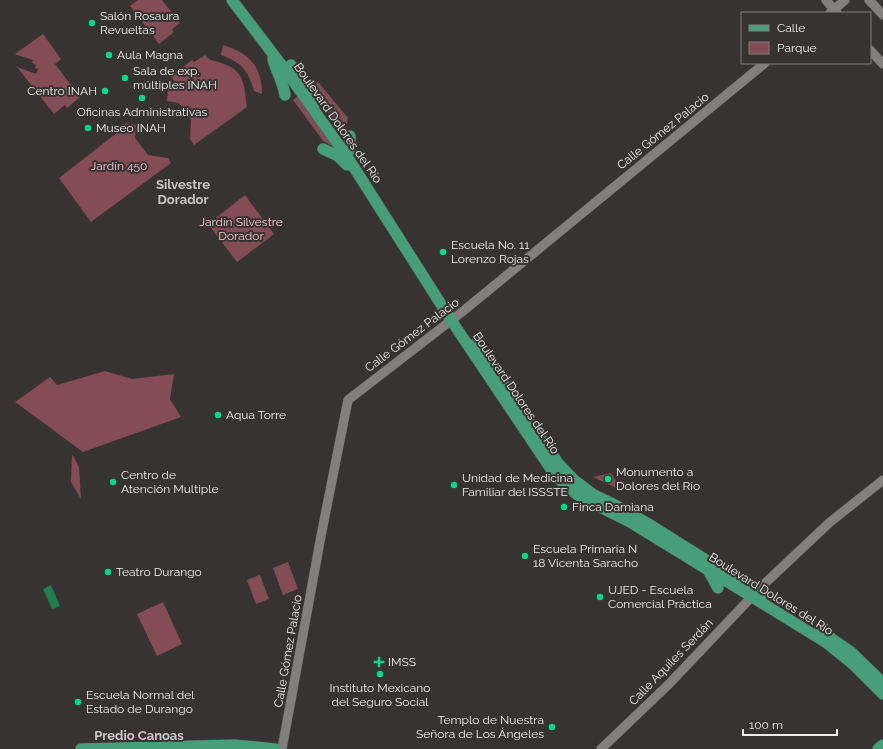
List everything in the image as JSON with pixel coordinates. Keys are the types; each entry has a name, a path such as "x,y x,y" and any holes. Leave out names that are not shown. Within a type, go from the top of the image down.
{"main road":[{"name":"Boulevard Dolores del Río","path":"232,0 327,128 357,172 404,247 558,463 574,480 594,495 647,523 826,643 854,665 883,694"},
{"name":"Boulevard Dolores del Río","path":"240,0 305,84 350,150 454,318 556,474 566,486 582,498 624,518 709,572 753,594 832,638 865,664 883,683"},
{"path":"272,52 275,66 284,87 285,95"},
{"path":"350,136 350,150"},
{"path":"323,149 338,156 357,172"},
{"path":"582,498 596,511"},
{"path":"709,572 718,588"},
{"path":"826,643 835,660"},
{"path":"81,749 234,745 275,749"},
{"path":"878,749 883,745"}],"street":[{"path":"826,0 834,12 845,0"},
{"path":"869,0 883,14"},
{"path":"871,51 883,64"},
{"name":"Calle Gómez Palacio","path":"282,749 319,543 348,400 454,318 764,64"},
{"name":"Calle Aquiles Serdán","path":"601,749 669,684 753,594 829,523 883,480"}],"green space":[{"path":"138,0 162,0 180,23 172,29 174,32 159,44 130,6"},
{"path":"43,34 61,59 55,64 80,97 67,108 65,105 54,114 17,67 36,74 38,69 35,68 36,65 32,63 33,60 15,54"},
{"path":"223,45 240,52 257,68 260,76 262,94 254,91 250,78 239,64 221,55"},
{"path":"205,55 210,59 229,66 239,74 244,85 247,107 194,145 190,139 191,120 179,103 167,101 168,90 177,85 171,77 192,60 194,62"},
{"path":"318,82 348,118 344,137 312,87"},
{"path":"299,95 337,149 323,141 293,100"},
{"name":"Jardín 450","path":"125,123 136,125 135,138 148,155 168,158 171,163 91,222 59,178 118,132 116,130"},
{"name":"Jardín Silvestre Dorador","path":"245,195 274,234 237,262 208,224"},
{"path":"105,371 132,379 174,374 170,399 181,417 83,452 15,402 50,377 57,385"},
{"path":"72,454 79,467 81,499 71,482"},
{"path":"611,473 623,491 593,477"},
{"path":"288,562 298,589 283,595 273,568"},
{"path":"260,575 269,599 256,604 247,580"},
{"path":"163,602 182,644 157,656 137,614"}],"shaded area":[{"path":"51,585 60,606 52,609 43,589"}],"place":[{"name":"Salón Rosaura Revueltas","path":"92,23"},
{"name":"Aula Magna","path":"109,55"},
{"name":"Sala de exp. múltiples INAH","path":"125,78"},
{"name":"Centro INAH","path":"105,91"},
{"name":"Oficinas Administrativas","path":"142,98"},
{"name":"Museo INAH","path":"88,128"},
{"name":"Escuela No. 11 Lorenzo Rojas","path":"443,252"},
{"name":"Aqua Torre","path":"218,415"},
{"name":"Monumento a Dolores del Río","path":"608,479"},
{"name":"Centro de Atención Multiple","path":"113,482"},
{"name":"Unidad de Medicina Familiar del ISSSTE","path":"454,485"},
{"name":"Finca Damiana","path":"564,507"},
{"name":"Escuela Primaria N 18 Vicenta Saracho","path":"525,556"},
{"name":"Teatro Durango","path":"108,572"},
{"name":"UJED - Escuela Comercial Práctica","path":"600,597"},
{"name":"IMSS","path":"379,662"},
{"name":"Instituto Mexicano del Seguro Social","path":"380,674"},
{"name":"Escuela Normal del Estado de Durango","path":"78,702"},
{"name":"Templo de Nuestra Señora de Los Ángeles","path":"552,727"}],"district":[{"name":"Silvestre Dorador","path":"183,192"},
{"name":"Predio Canoas","path":"139,735"}]}
